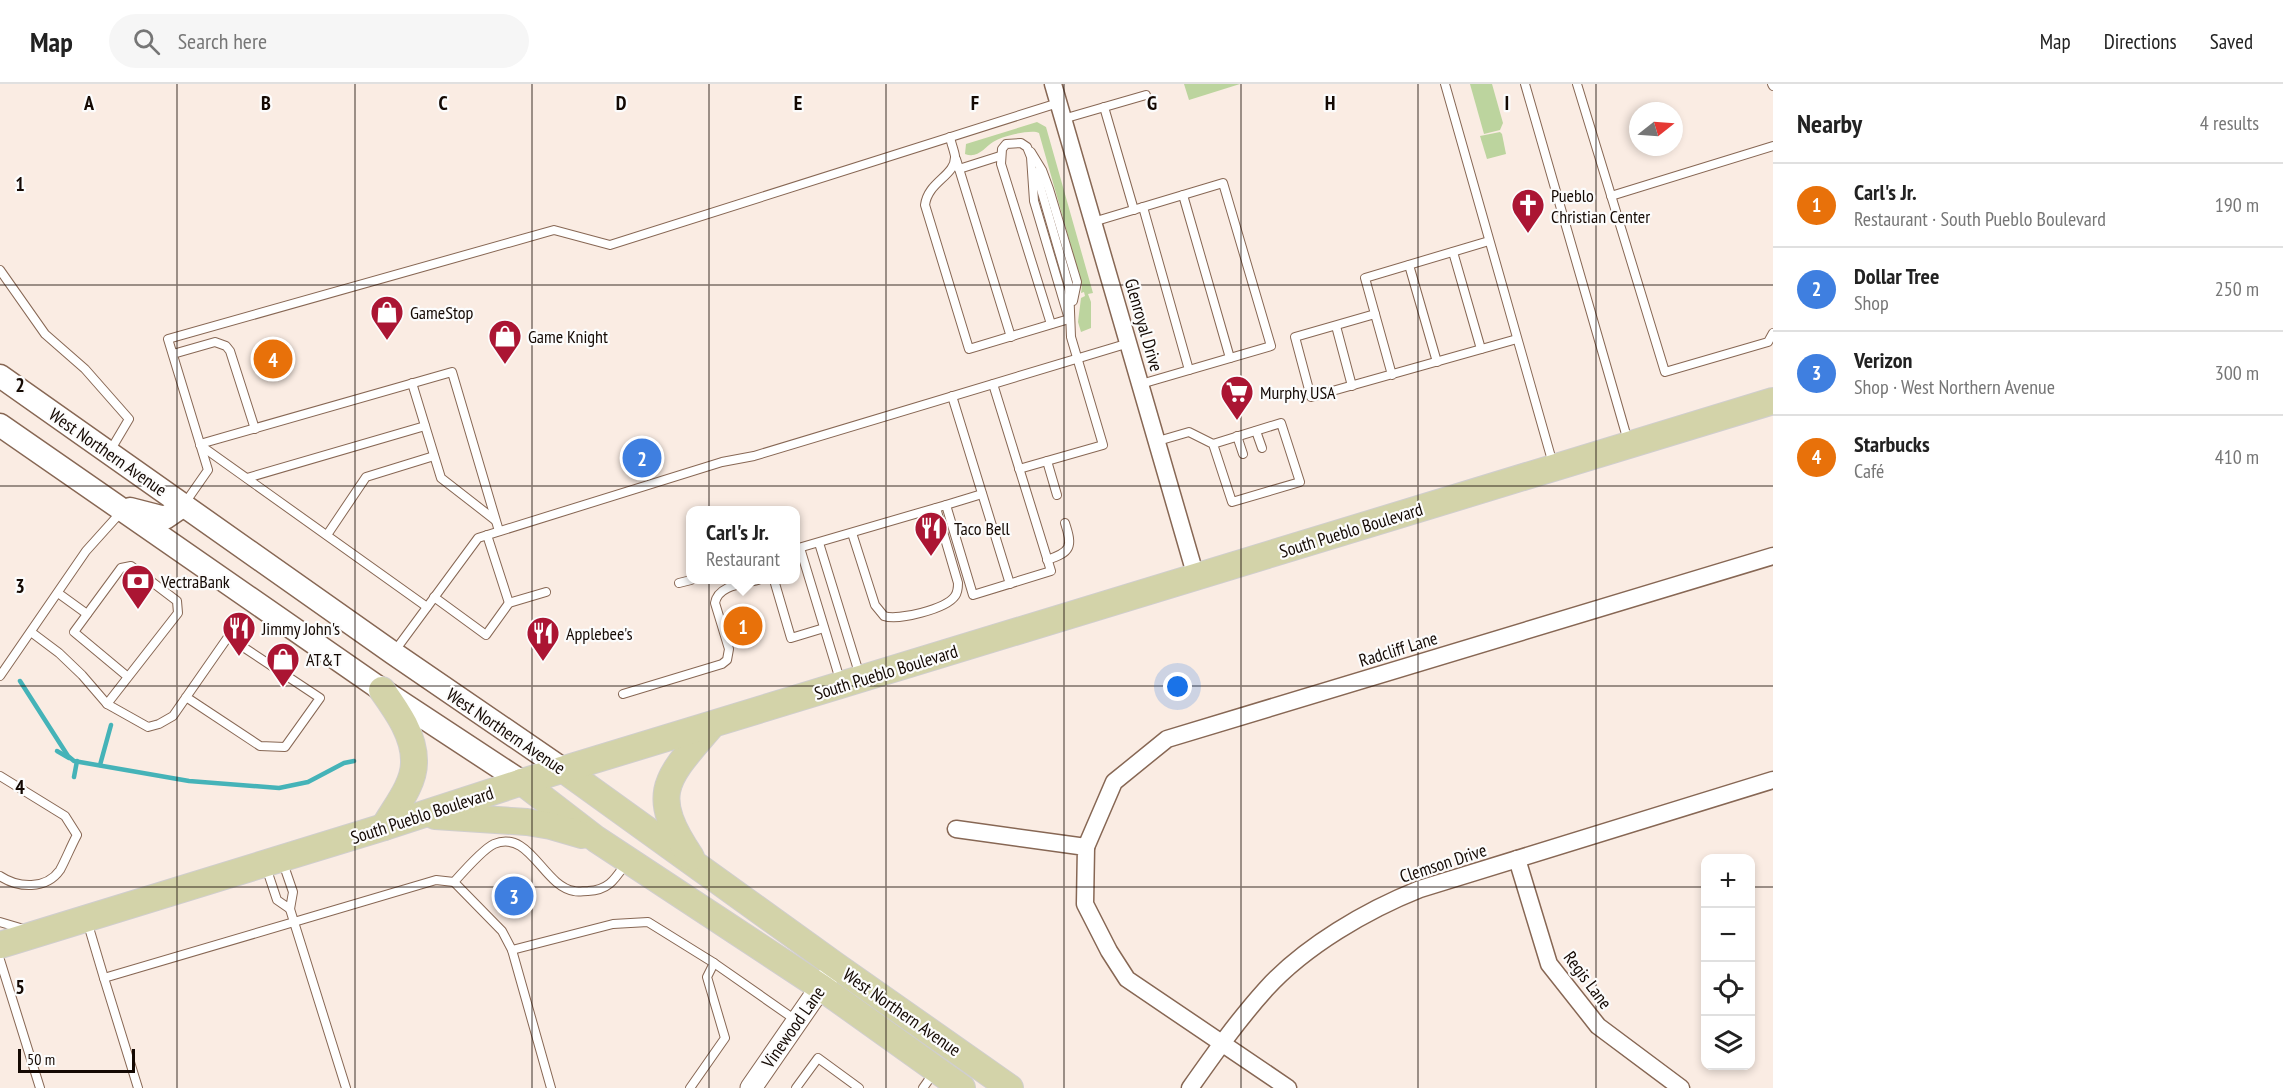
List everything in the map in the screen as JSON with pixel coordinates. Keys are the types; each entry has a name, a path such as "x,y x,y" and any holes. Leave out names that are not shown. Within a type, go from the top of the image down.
{"main road":[{"name":"West Northern Avenue","path":"0,376 393,654 564,770 1010,1088"},
{"name":"South Pueblo Boulevard","path":"0,945 423,815 522,782 1773,401"},
{"name":"West Northern Avenue","path":"0,425 382,690 522,782 596,839 822,988 930,1079 962,1088"},
{"path":"119,508 165,518 183,505"},
{"path":"382,690 398,712 411,742 414,764 408,784 384,827"},
{"path":"696,865 676,836 667,808 666,794 673,773 711,725"},
{"path":"423,815 527,822 551,826 596,839"}],"street":[{"name":"Glenroyal Drive","path":"1053,84 1196,577"},
{"name":"Radcliff Lane","path":"1288,1088 1127,978 1109,951 1085,904 1086,847 1114,782 1167,739 1773,556"},
{"name":"Clemson Drive","path":"1190,1088 1222,1042 1267,988 1301,957 1386,903 1412,892 1773,780"},
{"path":"956,830 1086,847"},
{"name":"Regis Lane","path":"1517,859 1549,964 1598,1026 1681,1088"},
{"name":"Vinewood Lane","path":"751,1088 822,988 835,965"}],"lane":[{"path":"1445,84 1554,468"},
{"path":"1525,84 1629,445"},
{"path":"1577,84 1665,372 1768,342 1773,333"},
{"path":"1063,119 1146,95"},
{"path":"183,505 208,470 168,339 554,230 610,245 1058,103"},
{"path":"1104,107 1189,370"},
{"path":"950,137 1011,337"},
{"path":"1019,470 1102,445 1069,329 1077,282 1042,170 1035,155 1027,147 1021,143 1006,144 1000,156 1051,324"},
{"path":"1611,196 1773,146"},
{"path":"1027,147 1031,157 1034,201 1069,319"},
{"path":"955,156 954,165 949,173 931,188 925,205 969,349 1069,319"},
{"path":"959,169 1000,156"},
{"path":"1093,222 1223,183 1271,346 1141,384"},
{"path":"1183,195 1230,358"},
{"path":"1392,375 1365,278 1489,241"},
{"path":"1453,252 1481,350"},
{"path":"1409,265 1437,362"},
{"path":"0,270 45,334 85,369 129,418 109,453"},
{"path":"1375,315 1294,337 1311,397 1517,339"},
{"path":"1336,326 1352,386"},
{"path":"173,354 215,342 226,346 230,351 255,429"},
{"path":"393,654 478,538 722,462 754,456 1129,343"},
{"path":"200,444 452,372 499,531"},
{"path":"412,383 441,478 496,520"},
{"path":"946,505 973,595 1051,571 993,384"},
{"path":"952,396 1010,584"},
{"path":"1158,441 1189,432 1213,444 1281,423 1300,482 1275,489 1254,490 1232,502 1213,444"},
{"path":"247,478 425,426"},
{"path":"1256,430 1262,448"},
{"path":"1237,436 1243,454"},
{"path":"200,444 427,607"},
{"path":"327,535 366,477 434,456"},
{"path":"1047,461 1057,495"},
{"path":"1272,479 1275,489"},
{"path":"800,548 982,494"},
{"path":"0,676 86,551 119,508"},
{"path":"852,533 874,605 879,612 891,619 932,609 950,601 958,590 958,583 936,508"},
{"path":"1047,560 1065,553 1069,547 1070,537 1065,523"},
{"path":"487,535 509,603"},
{"path":"819,543 851,682"},
{"path":"800,555 824,628 851,682"},
{"path":"107,704 178,613 177,601 131,566 121,568 74,632 128,677"},
{"path":"679,583 686,581"},
{"path":"623,694 722,664 727,660 729,655 715,603 716,597 723,590 742,584"},
{"path":"775,584 791,638 824,628"},
{"path":"434,597 486,635 509,603 546,592"},
{"path":"58,593 87,614"},
{"path":"31,632 74,668 107,704 148,727 173,716 186,697 228,637 320,698 285,747 260,746 186,697"},
{"path":"0,776 64,816 76,835 59,872 44,882 29,886 9,882 0,876"},
{"path":"454,882 493,844 507,842 519,844 558,883 572,891 597,890 612,884 628,860"},
{"path":"273,861 277,900 290,909"},
{"path":"273,861 293,892 290,909 346,1088"},
{"path":"104,978 436,880 454,882 502,931 512,950 551,1088"},
{"path":"86,919 138,1088"},
{"path":"0,922 39,933"},
{"path":"512,950 613,924 648,922 714,963 798,1022"},
{"path":"0,960 40,1088"},
{"path":"690,1088 725,1038 706,977 714,963"},
{"path":"796,1088 818,1058 859,1088"}],"green space":[{"path":"1184,84 1240,84 1189,100"},
{"path":"1470,84 1492,84 1503,123 1500,130 1484,134"},
{"path":"1037,122 1046,127 1093,293 1088,294 1091,302 1091,328 1081,332 1078,322 1081,298 1085,296 1084,292 1081,293 1082,285 1039,133 1009,135 993,142 977,154 965,154 966,144"},
{"path":"1500,132 1506,154 1487,159 1480,136"}],"waterway":[{"path":"20,681 68,756 74,761 189,781 279,788 308,782 344,763 354,761"},
{"path":"100,765 111,725"},
{"path":"57,751 69,758"},
{"path":"74,777 77,761"}],"place":[{"name":"Pueblo Christian Center","path":"1528,234"},
{"name":"GameStop","path":"387,341"},
{"name":"Starbucks","path":"273,359"},
{"name":"Game Knight","path":"505,365"},
{"name":"Murphy USA","path":"1237,421"},
{"name":"Dollar Tree","path":"642,458"},
{"name":"Taco Bell","path":"931,557"},
{"name":"VectraBank","path":"138,610"},
{"name":"Carl's Jr.","path":"743,626"},
{"name":"Jimmy John's","path":"239,657"},
{"name":"Applebee's","path":"543,662"},
{"name":"AT&T","path":"283,688"},
{"name":"Verizon","path":"514,896"}]}
